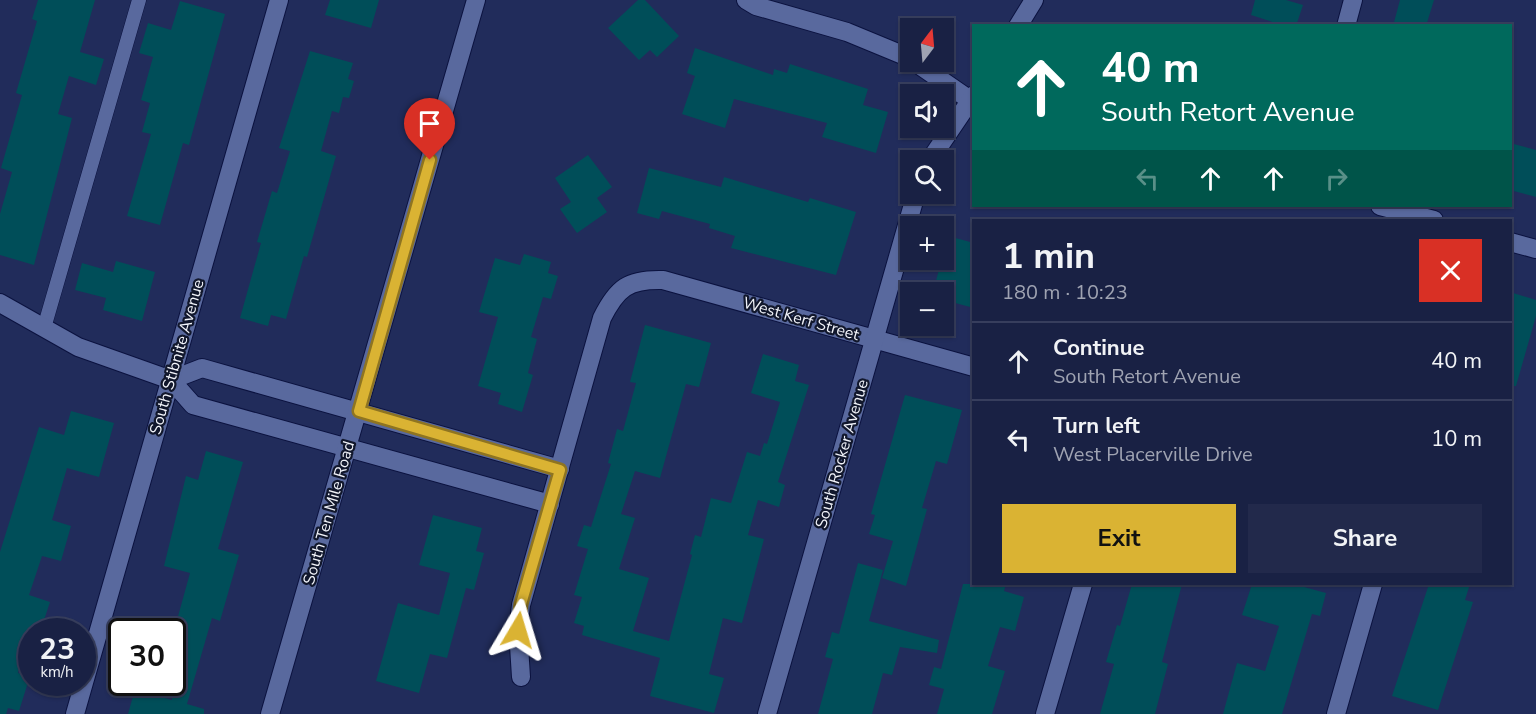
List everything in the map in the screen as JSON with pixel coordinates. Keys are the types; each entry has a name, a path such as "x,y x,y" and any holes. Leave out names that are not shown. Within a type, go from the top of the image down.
{"street":[{"name":"South Stibnite Avenue","path":"75,714 279,0"},
{"name":"South Ten Mile Road","path":"270,714 476,0"},
{"path":"746,0 756,6 847,32 900,54"},
{"path":"1019,24 1034,0"},
{"path":"1347,24 1353,0"},
{"path":"931,72 972,98 937,150"},
{"name":"South Rocker Avenue","path":"767,714 913,204"},
{"path":"1384,207 1430,219"},
{"path":"1512,243 1536,249"},
{"name":"West Kerf Street","path":"560,470 602,318 612,299 627,284 644,279 663,280 972,366"},
{"path":"0,303 78,347 171,380 193,405 550,504"},
{"path":"171,380 202,368 560,470 521,604 518,630 521,677"},
{"path":"1045,714 1083,585"},
{"path":"1336,714 1373,585"}],"lane":[{"path":"44,328 139,0"}],"building":[{"path":"38,0 95,0 80,52 104,59 96,85 69,76 58,114 72,118 34,265 0,255 0,214 12,172 1,168 22,95 16,93 37,21 32,19"},
{"path":"330,0 379,0 371,28 325,15"},
{"path":"638,0 645,0 679,36 657,57 650,50 639,60 608,28"},
{"path":"1255,0 1286,0 1303,5 1297,24 1279,24 1251,15"},
{"path":"1400,0 1434,0 1427,24 1394,24"},
{"path":"180,1 225,14 189,145 183,143 160,225 127,216 151,134 142,132 150,103 141,100 153,57 139,53 148,23 171,30"},
{"path":"695,48 773,75 774,69 787,73 790,64 868,89 863,105 888,112 876,153 822,137 827,123 734,99 725,128 682,114 695,76 687,73"},
{"path":"310,51 353,63 348,79 354,81 349,98 343,97 339,113 332,111 321,151 336,156 307,257 304,256 286,319 271,315 268,326 240,318 261,243 257,242 272,191 277,193 290,151 279,148"},
{"path":"1512,144 1536,150 1536,197 1512,191"},
{"path":"588,155 612,187 597,198 607,212 577,233 560,209 571,202 555,178"},
{"path":"649,168 721,187 724,177 808,202 810,198 856,212 836,275 731,248 735,236 709,228 710,224 662,211 659,219 637,213"},
{"path":"954,238 972,242 972,307 954,303 954,282 936,282 939,270 954,270"},
{"path":"524,254 551,262 548,273 558,276 551,299 543,297 531,337 537,339 528,373 533,375 522,412 498,404 501,393 478,386 498,317 479,312 495,258 520,265"},
{"path":"116,261 155,272 142,321 103,310 106,298 75,290 82,263 113,272"},
{"path":"1512,293 1536,300 1536,316 1516,386 1512,386"},
{"path":"645,325 711,343 699,387 686,384 660,478 635,471 621,514 635,518 619,569 649,578 633,631 669,641 692,555 690,554 695,535 701,537 711,498 731,503 747,452 760,456 764,443 767,444 780,402 751,393 763,354 799,365 795,381 809,385 778,482 785,485 779,507 758,500 748,535 764,539 742,623 723,618 709,674 724,678 714,713 650,696 660,658 582,635 584,626 574,623 582,597 574,595 588,549 577,546 584,525 591,527 611,464 608,463 617,429 623,431 636,383 630,382"},
{"path":"905,395 962,410 947,464 936,461 922,508 927,509 906,586 882,578 893,541 869,534 875,515 871,514"},
{"path":"71,411 114,423 99,477 67,468 52,520 71,526 61,561 42,556 29,595 50,602 45,618 18,618 18,696 24,696 19,711 8,708 6,714 0,714 0,552 39,427 64,435"},
{"path":"206,451 243,462 218,549 239,555 220,621 212,618 187,704 204,709 204,714 128,714 133,696 159,696 172,700 172,696 186,696 186,618 178,618 190,573 164,566 186,476 198,480"},
{"path":"433,515 482,528 476,551 484,553 474,590 466,588 447,658 430,654 419,693 376,681 398,603 439,615 450,573 419,565"},
{"path":"858,563 883,570 869,621 939,640 937,653 900,647 892,675 883,673 872,714 818,714 833,659 825,657 832,632 839,634"},
{"path":"963,584 1006,585 1004,591 1024,597 1015,631 1000,627 988,666 1005,671 992,714 937,714 944,689 929,685 934,667 941,669"},
{"path":"1132,585 1182,585 1162,662 1168,664 1155,714 1100,714 1114,664 1106,662 1117,625 1120,626"},
{"path":"1252,585 1297,585 1326,593 1320,616 1312,614 1282,714 1223,714 1237,663 1265,671 1279,626 1242,615"},
{"path":"1429,585 1470,585 1465,600 1473,602 1438,710 1392,696"}],"route":[{"path":"430,160 359,411 560,470 521,604 518,630"}]}
